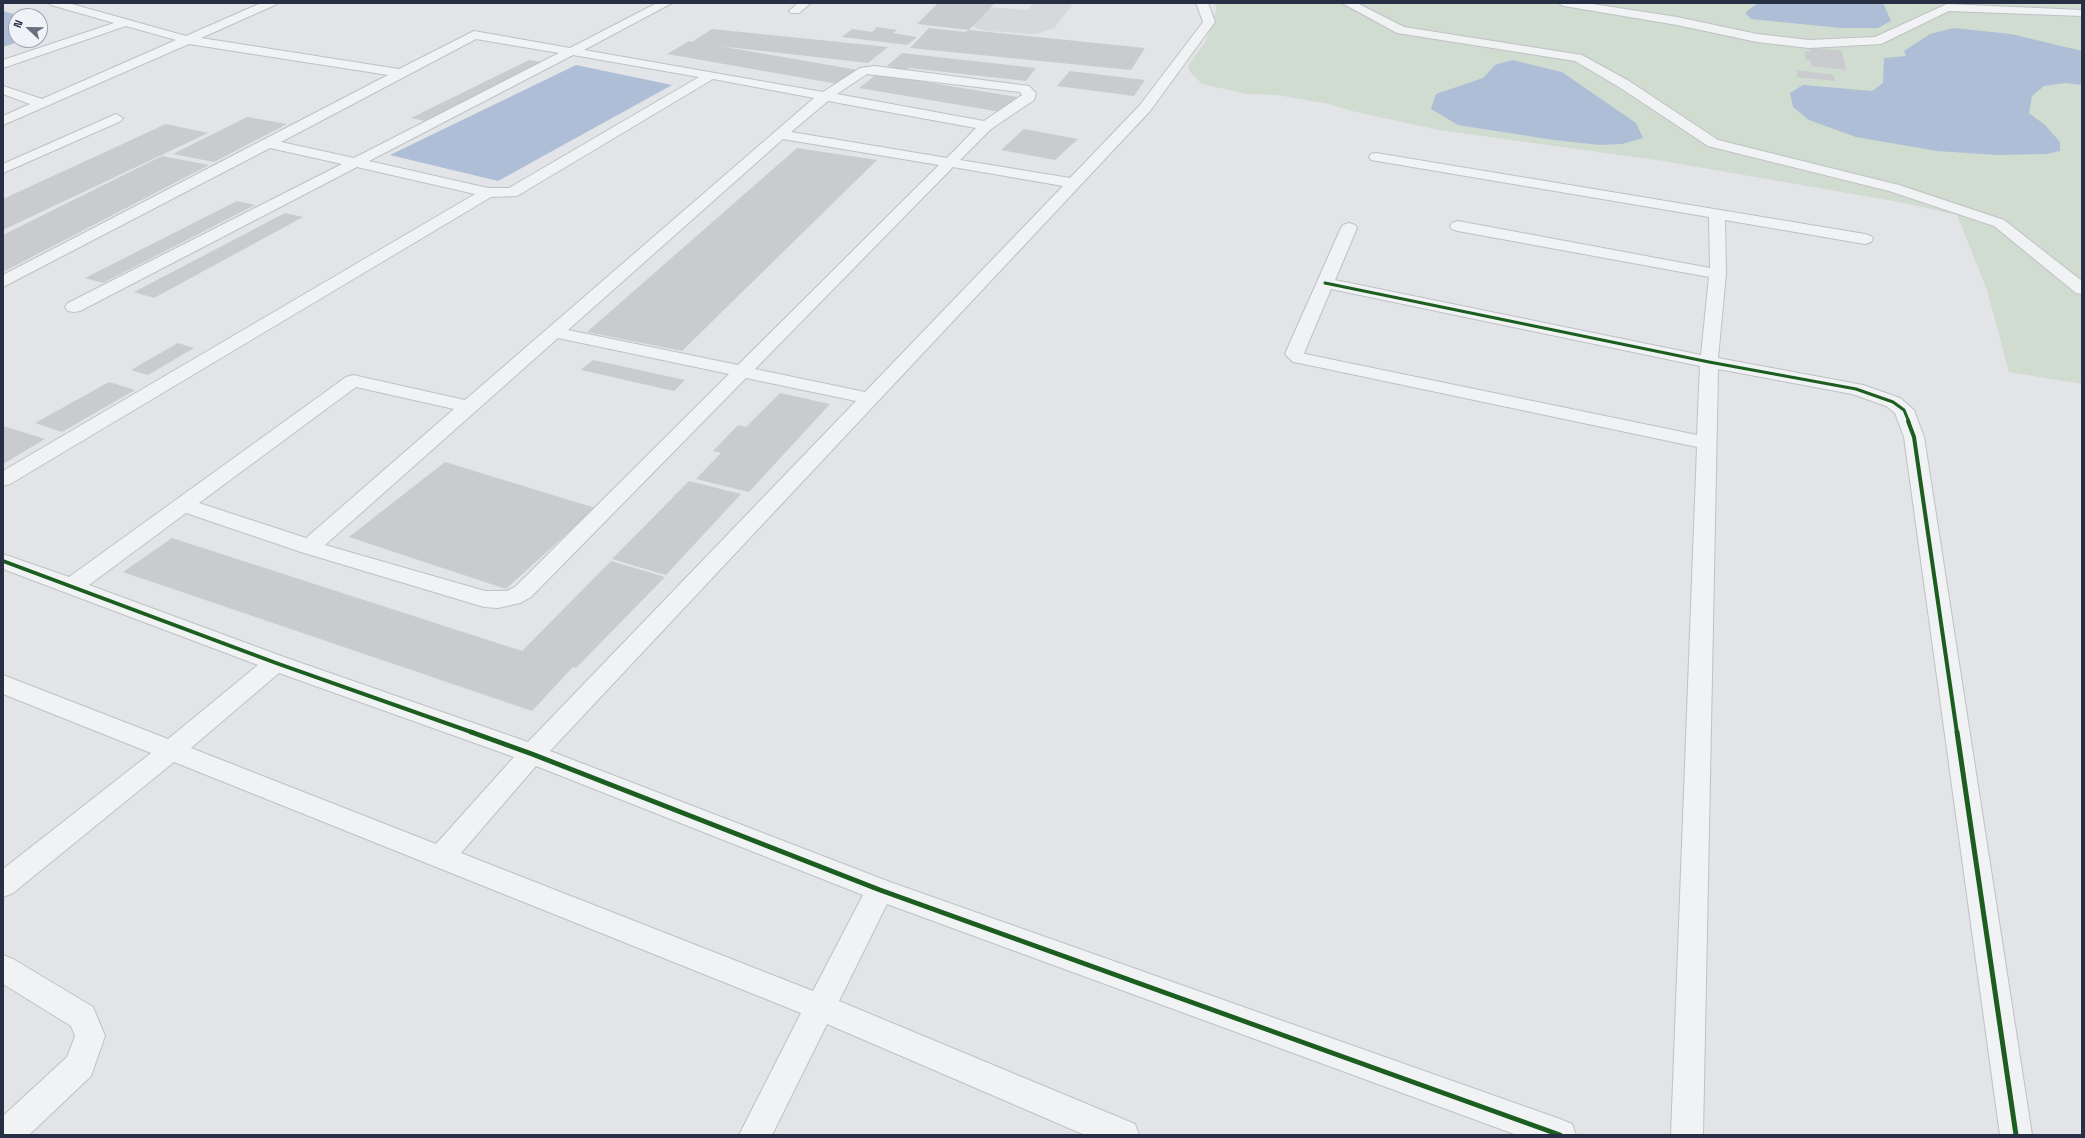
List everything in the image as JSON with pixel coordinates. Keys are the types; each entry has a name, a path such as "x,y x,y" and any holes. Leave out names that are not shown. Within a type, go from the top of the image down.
{"street":[{"path":"55,3 188,40 400,73"},
{"path":"3,121 271,3"},
{"path":"74,307 666,3"},
{"path":"795,11 805,3"},
{"path":"441,857 532,754 1145,108 1209,22 1202,3"},
{"path":"1348,3 1401,30 1578,58 1624,84 1713,143 1813,166 1894,188 1999,223 2082,289"},
{"path":"1564,3 1585,5 1677,21 1757,38 1809,44 1877,41 1947,8 2082,13"},
{"path":"3,64 125,23"},
{"path":"3,282 474,35 711,74 986,126"},
{"path":"183,505 308,547 484,599 498,600 512,598 523,592 949,162 986,126 1029,97 1029,93 1024,89 868,70 864,71 825,96 780,134 308,547"},
{"path":"268,143 488,192 512,193 711,74"},
{"path":"3,90 43,104"},
{"path":"3,169 116,118"},
{"path":"780,134 1073,183"},
{"path":"1376,157 1865,239"},
{"path":"3,480 488,192"},
{"path":"1687,1135 1709,362 1718,274 1717,215"},
{"path":"1458,226 1718,274"},
{"path":"1349,228 1294,354 1299,358 1707,443"},
{"path":"1325,283 1709,362 1856,389 1893,402 1904,410 1914,437 2016,1135"},
{"path":"554,332 742,370 869,398"},
{"path":"72,586 353,382 468,407"},
{"path":"3,561 276,663 532,754 880,890 1520,1128 1560,1135"},
{"path":"3,885 171,750 276,663"},
{"path":"3,684 820,1007 1123,1135"},
{"path":"755,1135 880,890"},
{"path":"3,968 82,1017 90,1036 80,1066 6,1135"}],"shaded area":[{"path":"1214,3 2082,3 2082,384 2009,372 1987,290 1957,215 1899,202 1663,161 1439,130 1352,111 1329,104 1277,95 1247,94 1202,84 1190,72 1188,66 1206,41 1217,8"}],"water":[{"path":"1758,3 1883,3 1891,21 1878,28 1841,28 1751,19 1746,12"},
{"path":"3,11 8,12 8,45 3,47"},
{"path":"1954,28 2011,34 2082,51 2082,85 2065,83 2044,86 2032,96 2029,113 2045,125 2060,142 2060,151 2046,154 1997,155 1937,151 1856,137 1809,120 1793,107 1790,93 1803,85 1872,91 1883,83 1884,58 1906,56 1904,51 1930,34"},
{"path":"1512,60 1562,72 1636,123 1643,138 1622,144 1600,145 1554,140 1458,125 1431,109 1436,94 1483,78 1495,65"},
{"path":"576,65 672,85 498,181 390,155"}],"building":[{"path":"938,3 995,3 969,30 917,24"},
{"path":"877,27 897,30 893,33 917,37 907,45 842,37 852,29 872,32"},
{"path":"929,28 965,32 969,30 1145,48 1131,70 910,48"},
{"path":"712,29 888,47 868,63 719,46 858,70 838,84 667,54 689,41 692,42"},
{"path":"1809,47 1842,51 1846,70 1811,66 1811,61 1806,60 1804,51 1810,52"},
{"path":"902,53 1036,68 1026,81 909,68 905,72 890,70 893,67 887,66"},
{"path":"529,60 542,62 425,121 411,118"},
{"path":"1797,70 1834,75 1835,81 1797,77"},
{"path":"1070,71 1145,80 1134,96 1057,86"},
{"path":"877,74 1017,97 1001,112 859,88"},
{"path":"247,117 287,124 214,162 173,154"},
{"path":"166,124 208,133 3,230 3,199"},
{"path":"1024,129 1078,139 1055,160 1001,150"},
{"path":"797,148 877,160 682,351 587,332"},
{"path":"162,156 209,165 3,272 3,235"},
{"path":"237,201 255,205 103,283 85,278"},
{"path":"285,213 303,217 154,298 134,292"},
{"path":"178,343 194,348 148,375 131,370"},
{"path":"593,360 685,380 674,391 581,370"},
{"path":"109,382 135,390 62,432 35,423"},
{"path":"780,393 830,404 749,492 696,479 721,453 713,451 738,425 746,427"},
{"path":"3,426 45,439 3,464"},
{"path":"445,462 595,508 506,589 349,537"},
{"path":"689,481 741,494 666,575 612,559"},
{"path":"172,538 522,651 611,561 665,577 576,668 573,667 532,711 123,572"}],"taxiway":[{"path":"987,19 1035,22 1040,20 1055,3"}],"cycle path":[{"path":"1325,283 1709,362 1856,389 1893,402 1904,410 1914,437 2016,1135"},
{"path":"3,561 276,663 532,754 880,890 1560,1135"}]}
